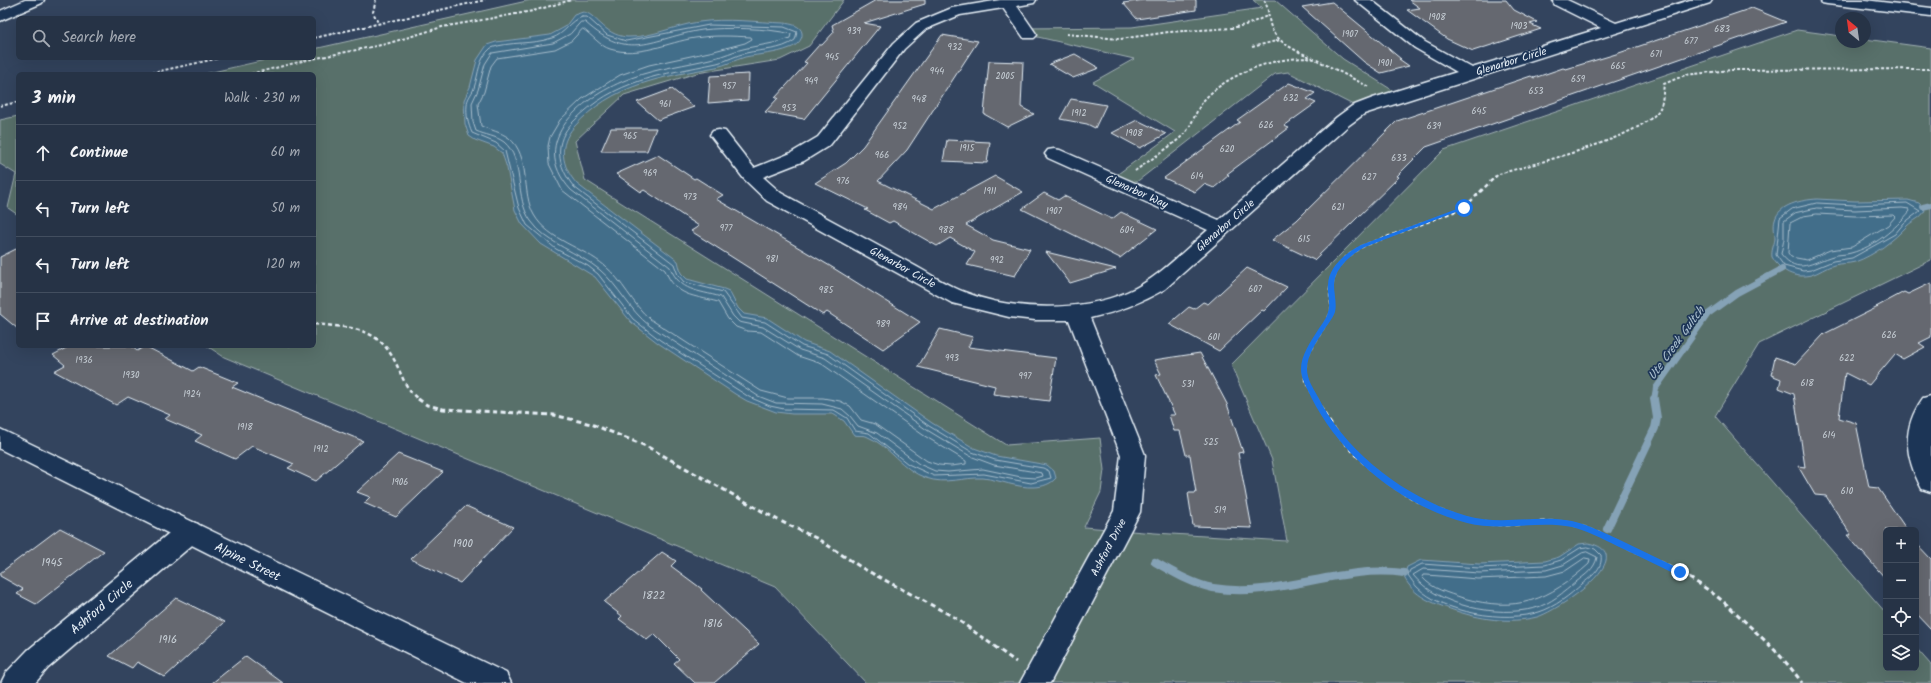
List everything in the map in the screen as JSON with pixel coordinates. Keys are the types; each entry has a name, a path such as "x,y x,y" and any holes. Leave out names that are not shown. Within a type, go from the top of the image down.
{"street":[{"path":"0,17 37,0"},
{"path":"750,175 794,160 811,152 824,141 899,46 921,26 957,11 1029,0"},
{"path":"1362,0 1420,45 1470,73"},
{"name":"Glenarbor Circle","path":"719,135 750,175 774,197 959,298 985,306 1013,312 1077,313 1103,308 1146,292 1158,284 1337,126 1358,110 1470,73 1704,0"},
{"path":"1827,0 1931,12"},
{"path":"1560,2 1614,28"},
{"path":"1007,3 1029,35"},
{"name":"Glenarbor Way","path":"1054,154 1220,228"},
{"name":"Ashford Drive","path":"1035,683 1127,512 1133,455 1077,313"},
{"path":"1931,404 1919,430 1922,461 1931,482"},
{"name":"Alpine Street","path":"0,438 496,683"},
{"name":"Ashford Circle","path":"16,683 38,660 189,532"}],"path":[{"path":"376,0 373,12 378,24"},
{"path":"316,38 485,0"},
{"path":"316,58 390,43 437,29 532,11 571,0"},
{"path":"1264,0 1269,7 1270,26 1281,40 1292,48 1332,66 1362,85 1376,89"},
{"path":"1066,34 1120,39 1169,32 1225,29 1246,26 1269,15"},
{"path":"1252,47 1281,40"},
{"path":"1134,172 1185,133 1194,114 1206,98 1232,77 1279,62 1313,58"},
{"path":"155,72 211,60"},
{"path":"259,72 308,60"},
{"path":"1802,683 1774,649 1718,597 1671,567 1598,533 1566,523 1495,524 1456,516 1426,504 1401,490 1375,471 1348,444 1321,410 1307,382 1304,371 1305,360 1310,348 1332,312 1331,283 1339,265 1352,252 1363,246 1464,208 1472,202 1487,182 1499,174 1586,148 1638,128 1652,118 1660,108 1664,84 1678,77 1697,73 1731,70 1931,69"},
{"path":"0,106 16,102"},
{"path":"316,324 358,330 377,338 393,355 402,379 409,391 429,406 444,409 535,413 565,417 591,424 646,446 699,477 741,498 766,513 818,538 868,572 954,617 1016,662"}],"green space":[{"path":"531,0 844,0 809,46 780,60 697,73 624,95 575,141 585,180 1006,445 1100,438 1104,470 1101,492 1084,527 1287,541 1272,460 1231,365 1444,150 1797,30 1835,35 1835,48 1871,48 1871,40 1931,48 1931,260 1759,344 1715,416 1883,610 1883,671 1919,671 1919,651 1931,665 1931,683 866,683 775,587 224,357 210,348 316,348 316,72 213,72 265,60 316,60 316,49"},
{"path":"1253,0 1275,0 1343,59 1400,95 1361,109 1288,72 1275,74 1130,187 1111,179 1175,132 1093,82 1134,59 1029,35 1024,28 1132,27 1262,8"},
{"path":"16,116 16,174 0,164 0,120"},
{"path":"16,174 16,214 8,208"}],"water":[{"path":"583,12 588,13 612,32 627,37 645,36 690,24 709,21 730,20 784,23 795,25 800,28 802,36 800,40 795,46 790,48 773,53 745,57 716,67 657,79 621,92 605,101 589,112 574,127 565,141 564,156 568,170 577,184 678,261 681,273 687,279 729,291 738,308 744,314 767,318 804,342 830,351 932,423 974,448 996,456 1047,465 1054,471 1056,478 1046,485 1034,487 1021,486 983,478 947,481 933,480 917,474 874,440 866,436 854,435 844,421 833,414 792,414 776,412 747,401 658,343 631,322 595,277 541,244 522,224 515,210 507,168 502,153 494,147 475,140 469,136 465,124 464,100 470,87 477,60 487,45 496,42 550,35 565,27 574,15"},
{"path":"1817,199 1855,201 1908,200 1919,203 1925,210 1922,215 1909,224 1890,242 1862,259 1852,263 1834,265 1811,275 1799,276 1788,273 1775,262 1772,257 1775,239 1775,220 1781,210 1792,204 1805,200"},
{"path":"1588,543 1603,549 1606,558 1601,570 1591,582 1576,594 1561,605 1537,617 1516,620 1494,620 1453,610 1431,602 1413,590 1404,577 1407,567 1421,560 1479,564 1545,561 1559,557 1579,544"}],"building":[{"path":"876,0 925,0 925,4 864,23 880,26 804,119 765,112 778,98 775,98 807,63 804,62 819,45 822,45 834,32 832,25"},
{"path":"1145,0 1196,0 1196,10 1137,19 1123,3"},
{"path":"1409,0 1506,0 1514,10 1537,22 1530,24 1541,29 1473,51 1447,39 1407,10 1420,8"},
{"path":"1332,2 1409,66 1381,73 1364,62 1302,7"},
{"path":"1752,8 1786,22 1426,147 1397,176 1399,177 1314,260 1272,240 1297,220 1397,121 1531,76 1534,78 1563,68 1566,69 1616,54"},
{"path":"942,35 978,41 907,150 878,181 934,209 995,176 1023,192 966,225 993,240 1030,249 1015,276 967,265 975,252 950,238 937,246 893,221 889,223 865,210 868,209 815,183 846,163 863,146"},
{"path":"1075,54 1099,68 1073,78 1049,64"},
{"path":"989,61 1023,62 1021,107 1034,114 1007,127 984,114"},
{"path":"749,74 748,100 708,103 710,76"},
{"path":"1289,83 1315,93 1307,99 1316,103 1284,126 1289,128 1227,174 1229,175 1214,188 1204,184 1195,192 1164,178 1240,122 1237,120"},
{"path":"672,89 694,107 658,120 637,102"},
{"path":"1071,99 1106,105 1095,128 1087,124 1060,119"},
{"path":"1137,120 1166,134 1140,148 1112,133"},
{"path":"611,128 656,128 647,151 601,151"},
{"path":"947,140 990,142 987,163 943,161"},
{"path":"658,155 694,179 696,178 723,195 716,199 830,266 920,322 883,349 827,312 823,315 691,231 699,226 644,190 641,192 616,174"},
{"path":"1044,193 1058,200 1064,196 1112,219 1121,212 1157,229 1120,258 1022,209"},
{"path":"16,249 16,327 0,314 0,257"},
{"path":"1046,252 1116,269 1070,283"},
{"path":"1247,268 1287,287 1264,311 1262,310 1219,351 1169,324 1189,307 1194,309 1203,302 1208,304"},
{"path":"1931,283 1931,337 1919,343 1925,347 1903,359 1895,354 1869,385 1845,373 1839,418 1856,423 1869,487 1878,488 1905,527 1883,527 1883,576 1847,535 1851,535 1826,496 1815,495 1798,466 1805,467 1794,394 1779,388 1781,379 1771,375 1775,357 1796,364 1824,334 1904,292 1908,294"},
{"path":"940,329 973,337 968,347 1056,358 1049,401 993,394 995,386 918,367"},
{"path":"66,348 133,348 137,351 142,348 149,348 193,371 199,367 238,383 232,387 363,441 316,481 288,468 294,464 252,446 235,459 195,441 202,435 165,419 170,415 128,397 116,405 54,371 65,365 53,355"},
{"path":"1200,353 1227,404 1243,452 1238,453 1252,528 1193,526 1188,493 1196,493 1190,455 1186,455 1180,431 1174,431 1169,415 1175,415 1156,375 1161,374 1154,360"},
{"path":"398,454 443,472 396,517 364,503 370,497 357,492"},
{"path":"466,506 513,527 460,583 411,559"},
{"path":"60,528 104,551 36,604 17,594 23,589 0,576 0,573"},
{"path":"1919,546 1931,559 1931,629 1919,616"},
{"path":"662,552 676,561 671,566 702,589 701,590 759,644 714,683 695,683 674,663 679,659 654,634 647,640 619,619 622,616 604,602"},
{"path":"176,598 225,622 165,677 137,662 132,668 109,656"},
{"path":"246,656 283,683 212,683"}],"waterway":[{"name":"Ute Creek Gultch","path":"1923,207 1931,205"},
{"name":"Ute Creek Gultch","path":"1654,400 1656,388 1708,314 1737,293 1782,269"},
{"name":"Ute Creek Gultch","path":"1607,529 1655,428 1657,418 1654,400"},
{"path":"1155,562 1198,584 1213,588 1237,590 1285,586 1356,573 1404,573"}],"route":[{"path":"1464,208 1356,249 1339,265 1334,273 1331,283 1330,290 1332,312 1310,348 1305,360 1305,378 1318,405 1324,415 1348,444 1375,471 1410,496 1426,504 1467,520 1478,522 1495,524 1572,524 1598,533 1680,572"}]}
